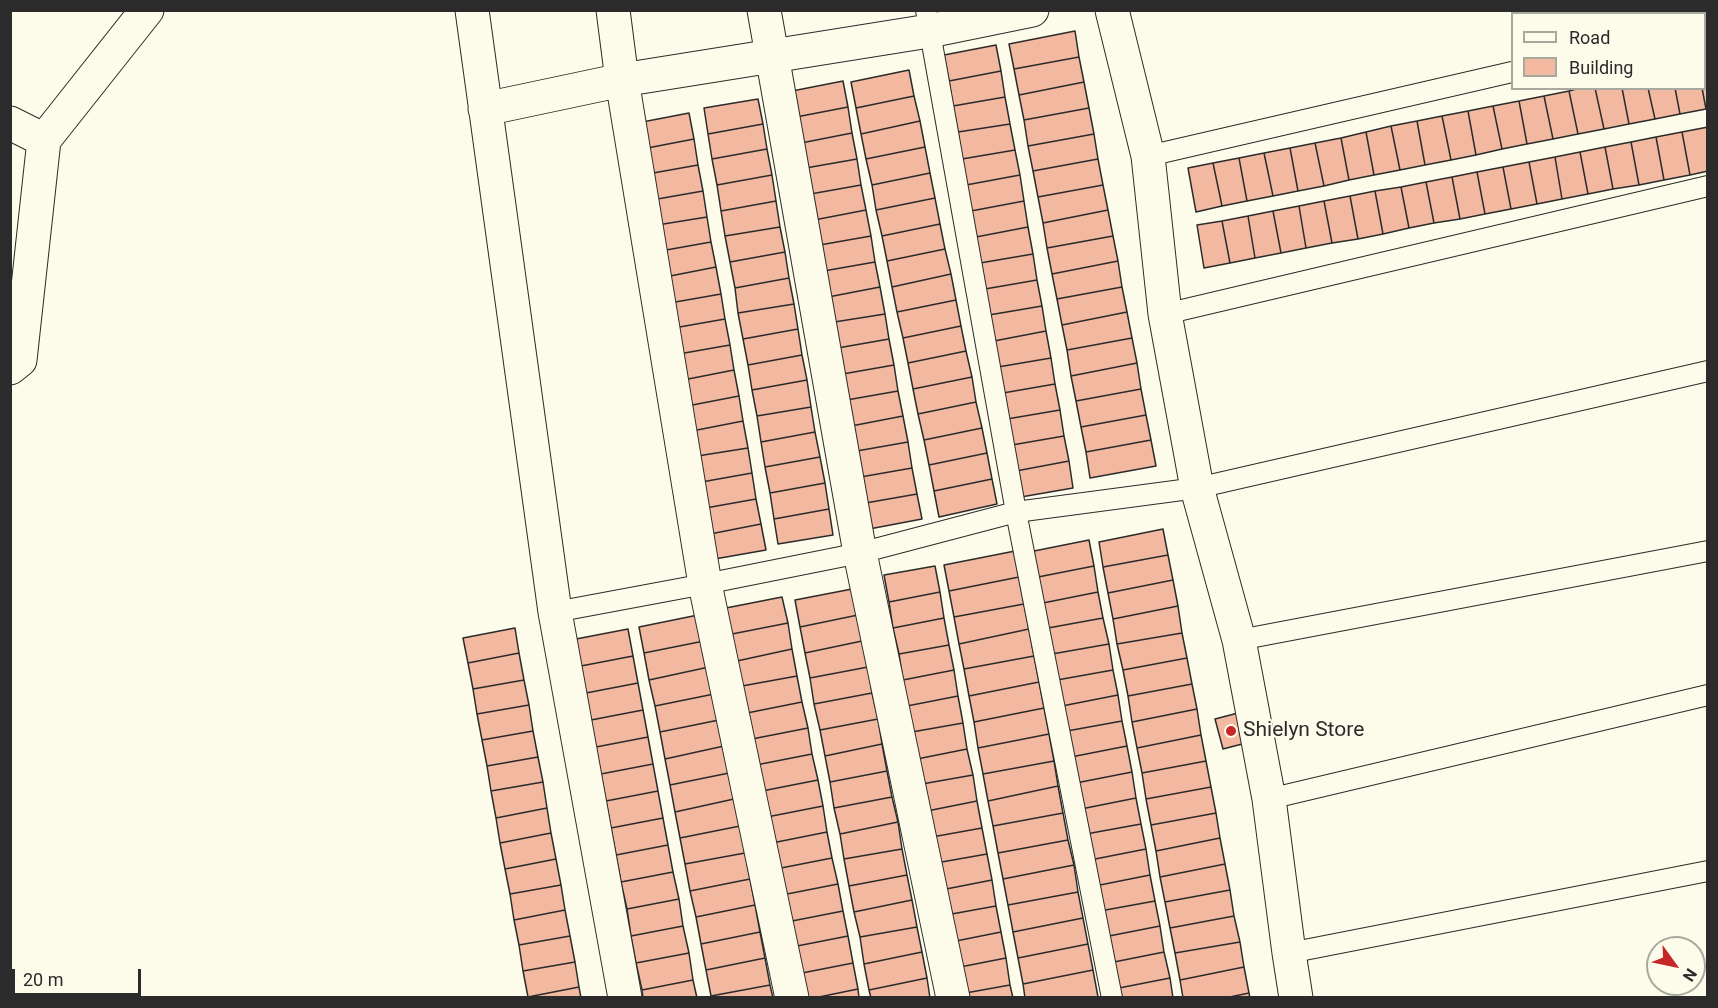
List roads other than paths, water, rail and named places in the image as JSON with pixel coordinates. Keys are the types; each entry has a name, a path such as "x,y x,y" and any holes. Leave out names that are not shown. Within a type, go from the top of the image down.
{"street":[{"path":"10,368 20,360 18,311 44,140 147,10"},
{"path":"472,10 555,612 625,998"},
{"path":"613,10 622,80 705,584 792,998"},
{"path":"764,10 860,553 953,998"},
{"path":"485,109 622,80 771,57 927,21 1032,10"},
{"path":"1112,10 1149,156 1165,314 1197,488 1239,640 1269,799 1288,953 1296,998"},
{"path":"10,123 44,140"}],"lane":[{"path":"927,21 1016,512 1112,998"},
{"path":"1149,156 1511,72"},
{"path":"1165,314 1707,186"},
{"path":"555,612 860,553 1016,512 1197,488 1707,370"},
{"path":"1239,640 1707,551"},
{"path":"1269,799 1707,695"},
{"path":"1288,953 1707,871"}],"place":[{"name":"Shielyn Store","path":"1231,731"}]}
